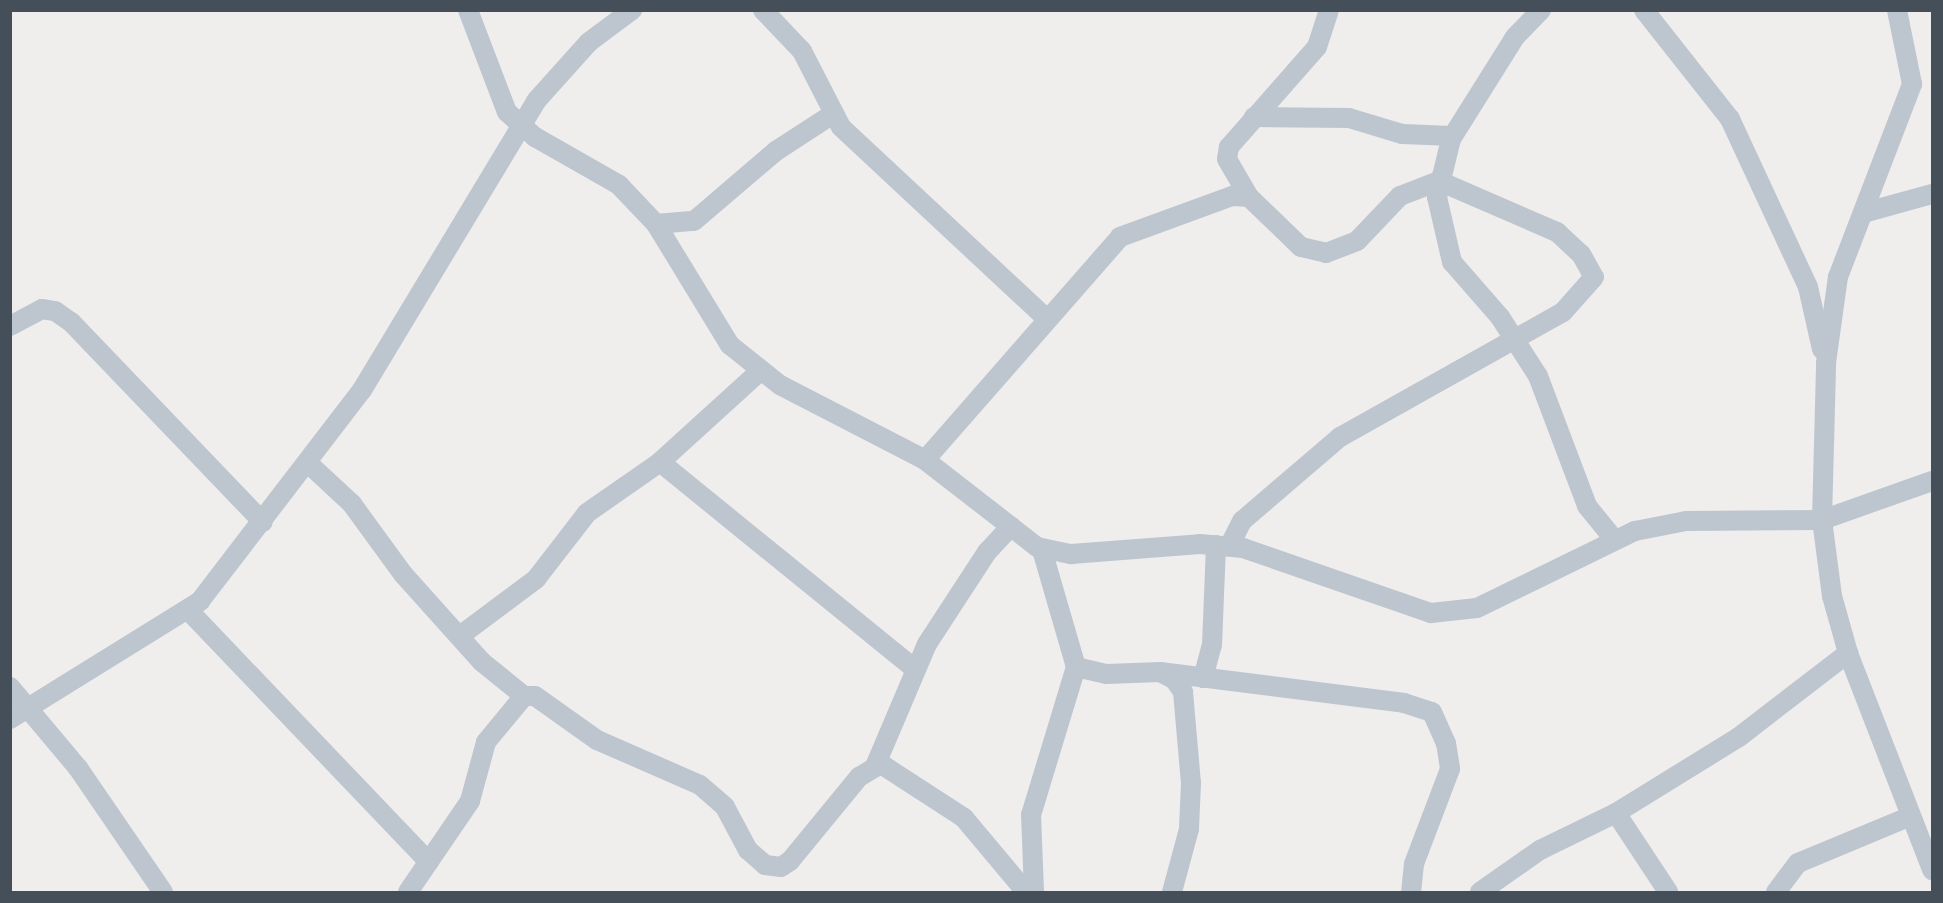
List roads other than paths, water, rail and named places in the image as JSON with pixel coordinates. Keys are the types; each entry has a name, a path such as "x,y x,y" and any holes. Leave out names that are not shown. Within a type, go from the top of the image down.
{"street":[{"path":"468,10 507,112 519,126 618,186 656,224 678,254 712,323 759,372 925,460 1042,550 1089,553 1223,545 1415,610 1448,613 1478,608 1582,559 1613,538 1686,521 1822,520 1932,481"},
{"path":"10,719 189,611 309,464 362,390 519,126 589,42 632,10"},
{"path":"763,10 802,51 824,85 833,114 879,167 942,218 1045,316"},
{"path":"1203,678 1212,645 1223,545 1242,521 1340,437 1516,343 1581,297 1594,277 1591,267 1557,232 1439,181 1400,196 1357,241 1326,253 1301,247 1250,197 1226,155 1254,117 1317,47 1329,10"},
{"path":"1541,10 1515,37 1452,136 1439,181 1439,210 1452,262 1516,343 1556,414 1587,506 1613,538"},
{"path":"1644,10 1730,119 1808,287 1826,363"},
{"path":"1897,10 1910,57 1910,103 1838,277 1826,363 1822,520 1832,596 1848,653 1932,870"},
{"path":"678,254 694,221 776,151 833,114"},
{"path":"1254,117 1349,118 1402,134 1452,136"},
{"path":"1863,213 1932,194"},
{"path":"925,460 1045,316 1110,246 1136,227 1232,196 1250,197"},
{"path":"656,224 694,221"},
{"path":"10,326 42,309 55,310 71,322 263,522"},
{"path":"461,635 536,579 587,513 660,462 759,372"},
{"path":"660,462 915,669"},
{"path":"309,464 352,504 403,574 461,635 482,662 524,696 535,696 620,752 700,785 731,816 748,850 773,868 790,861 876,764 915,669 987,552 1011,526"},
{"path":"1034,892 1031,815 1076,667 1042,550"},
{"path":"189,611 429,862"},
{"path":"1480,892 1540,850 1616,813 1681,768 1739,737 1848,653"},
{"path":"1076,667 1106,674 1160,672 1404,703 1432,712 1443,735 1450,769 1414,864 1411,892"},
{"path":"1160,672 1174,679 1183,692 1191,783 1189,829 1172,892"},
{"path":"10,687 30,706 164,892"},
{"path":"408,892 470,801 486,742 524,696"},
{"path":"876,764 902,773 964,818 1026,892"},
{"path":"1616,813 1668,892"},
{"path":"1776,892 1798,863 1911,816"}]}
